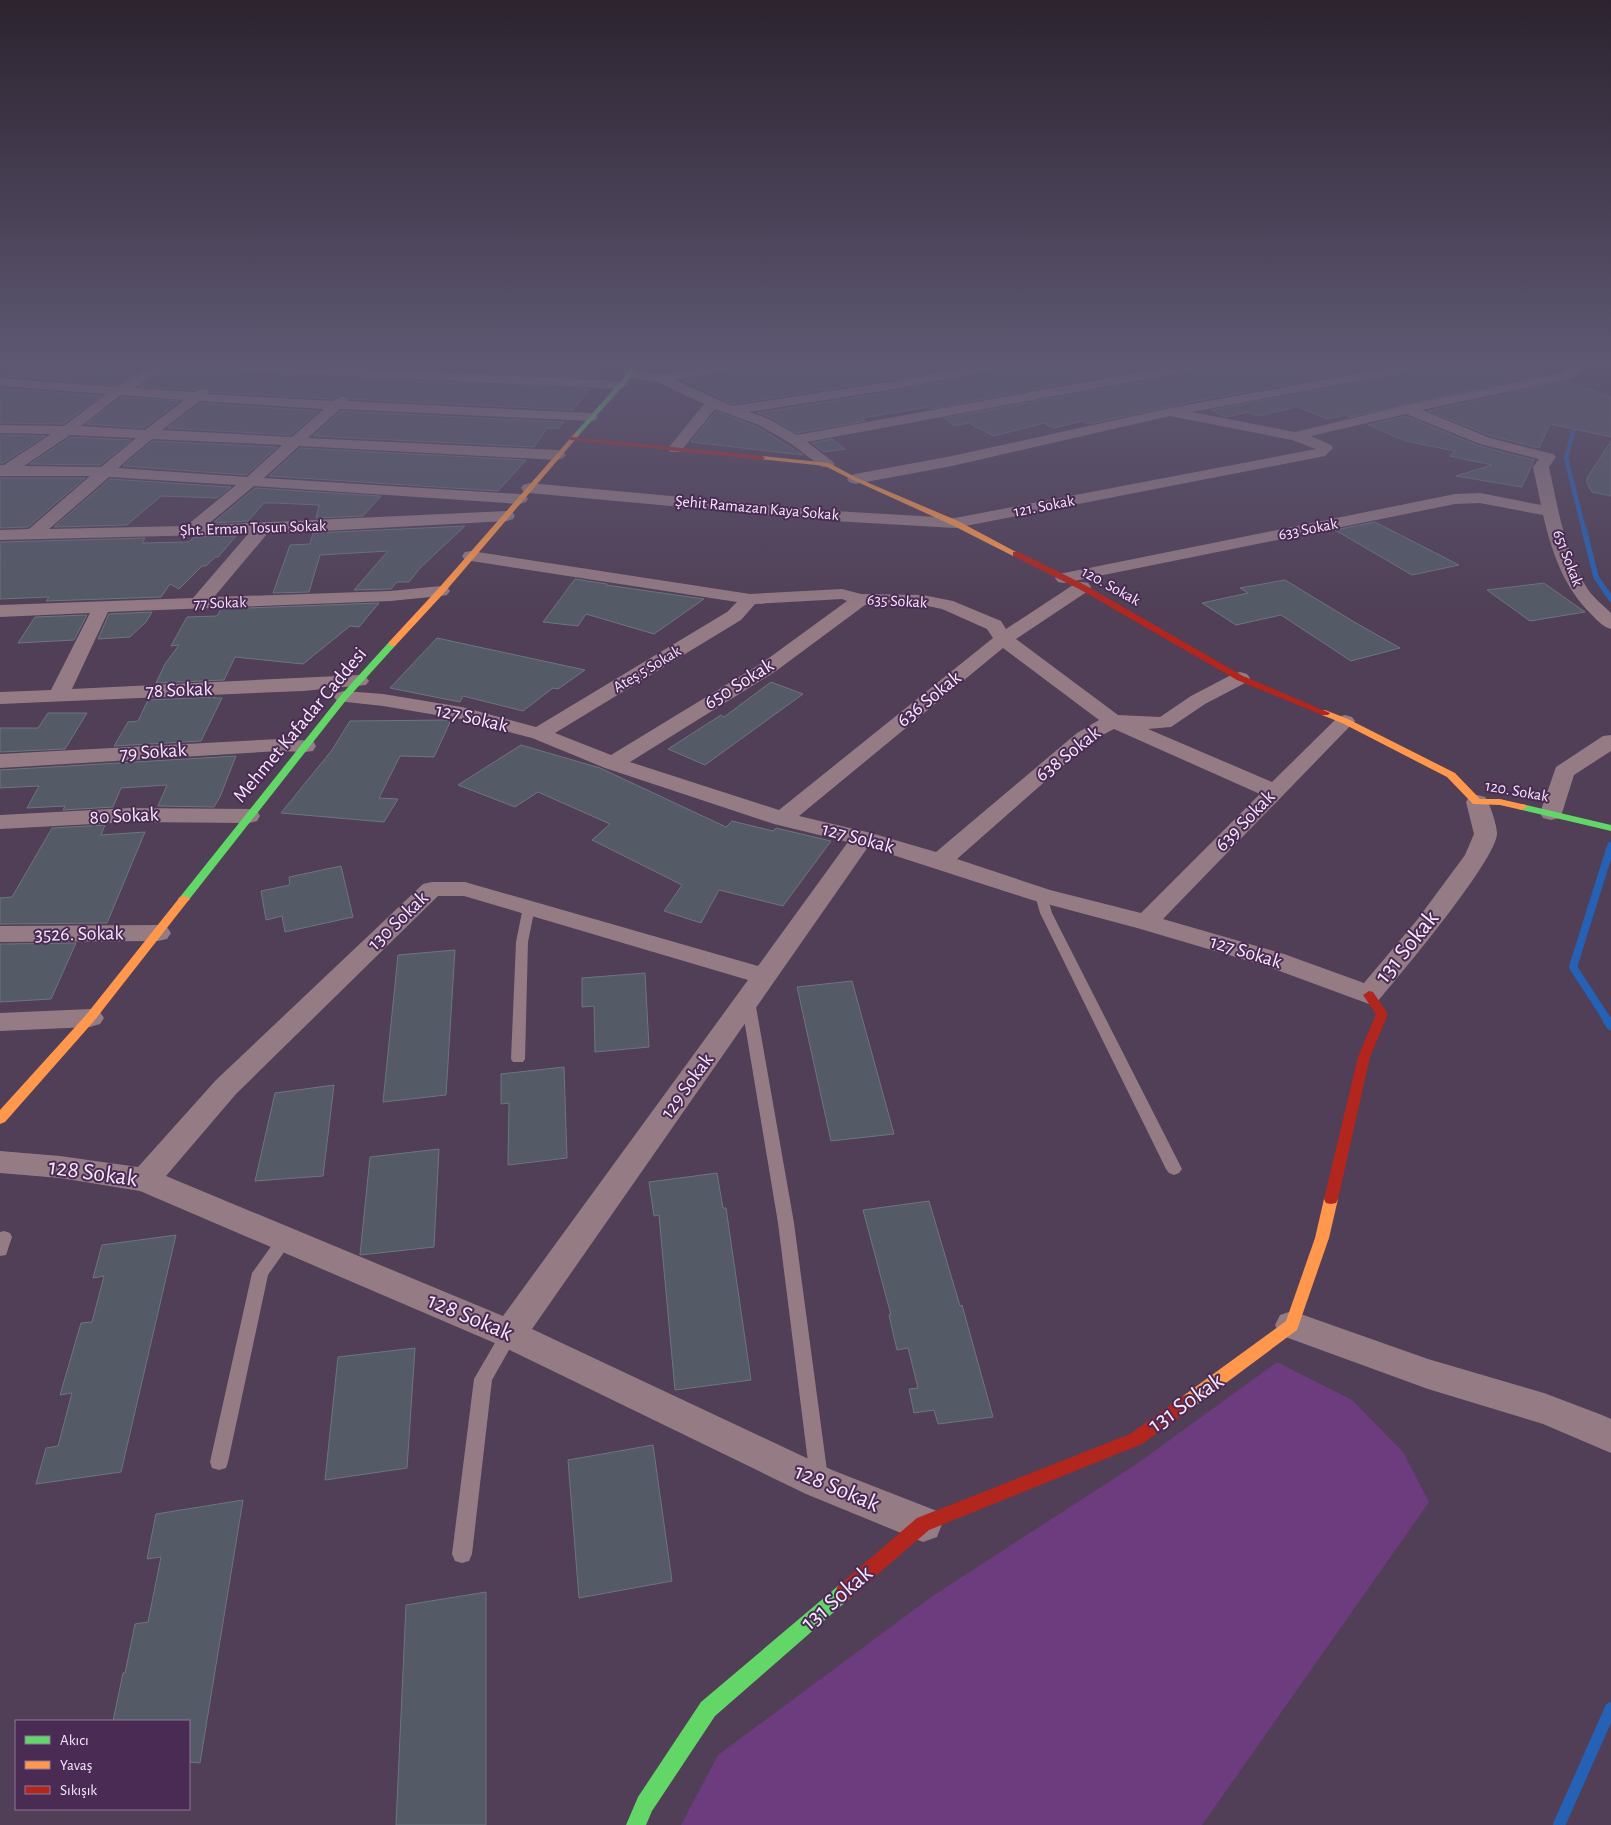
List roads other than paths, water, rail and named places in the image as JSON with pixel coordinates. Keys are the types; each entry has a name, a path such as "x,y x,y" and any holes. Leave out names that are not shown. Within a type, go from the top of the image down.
{"street":[{"path":"2,472 42,446"},
{"path":"32,535 136,446"},
{"path":"190,530 250,482 290,446"},
{"path":"364,446 558,455"},
{"name":"Mehmet Kafadar Caddesi","path":"0,1119 90,1018 351,689 441,592 566,446"},
{"name":"120. Sokak","path":"646,446 827,464 855,479 955,523 1073,582 1240,678 1345,721 1451,775 1477,802 1500,802 1611,828"},
{"path":"803,446 827,464"},
{"path":"855,479 952,461 1018,446"},
{"name":"121. Sokak","path":"955,523 1320,453 1326,448 1322,446"},
{"name":"651 Sokak","path":"1505,446 1548,457 1541,466 1560,544 1575,582 1584,597 1611,623"},
{"name":"Şehit Ramazan Kaya Sokak","path":"2,472 105,472 250,482 524,493 955,523"},
{"name":"633 Sokak","path":"1073,582 1455,499 1480,498 1552,512"},
{"name":"Şht. Erman Tosun Sokak","path":"0,535 262,528 507,516"},
{"path":"199,603 262,528"},
{"name":"635 Sokak","path":"471,556 750,600 842,594 861,599 923,600 947,605 994,625 1003,639 1113,721 1273,791"},
{"name":"636 Sokak","path":"782,819 1073,582"},
{"name":"77 Sokak","path":"0,611 390,596 441,592"},
{"name":"650 Sokak","path":"613,763 769,666 861,599"},
{"name":"Ateş 5 Sokak","path":"539,734 734,616 750,600"},
{"path":"59,695 69,671 102,607"},
{"name":"638 Sokak","path":"940,861 1084,737 1113,721 1164,723 1198,700 1240,678"},
{"name":"78 Sokak","path":"0,698 351,689"},
{"name":"127 Sokak","path":"351,689 384,700 462,713 539,734 613,763 782,819 863,838 1041,894 1146,922 1275,960 1369,995"},
{"name":"639 Sokak","path":"1146,922 1273,791 1345,721"},
{"path":"1551,814 1564,772 1611,741"},
{"name":"79 Sokak","path":"0,761 279,745 305,746"},
{"name":"131 Sokak","path":"636,1825 645,1804 708,1710 923,1524 1136,1438 1262,1350 1292,1325 1322,1238 1364,1057 1382,1014 1369,995 1426,926 1478,856 1486,834 1477,802"},
{"name":"80 Sokak","path":"0,822 130,815 249,816"},
{"name":"129 Sokak","path":"509,1334 748,1002 764,976 863,838"},
{"name":"130 Sokak","path":"146,1180 226,1087 432,889 465,889 764,976"},
{"name":"3526. Sokak","path":"0,934 158,933"},
{"path":"0,1022 90,1018"},
{"name":"128 Sokak","path":"0,1162 60,1167 146,1180 509,1334 819,1482 923,1524"},
{"path":"1292,1325 1428,1374 1478,1387 1603,1432"}],"lane":[{"path":"1041,894 1046,913 1174,1169"},
{"path":"518,1059 522,942 528,907"},
{"path":"748,1002 786,1223 817,1453 819,1482"},
{"path":"219,1462 260,1273 286,1238"},
{"path":"462,1554 483,1378 509,1334"}],"waterway":[{"path":"1569,446 1566,458 1584,530"},
{"path":"1584,529 1596,577 1611,599"},
{"path":"1608,1021 1573,967 1611,846"},
{"path":"1607,1020 1611,1026"},
{"path":"1559,1825 1611,1708"}]}
